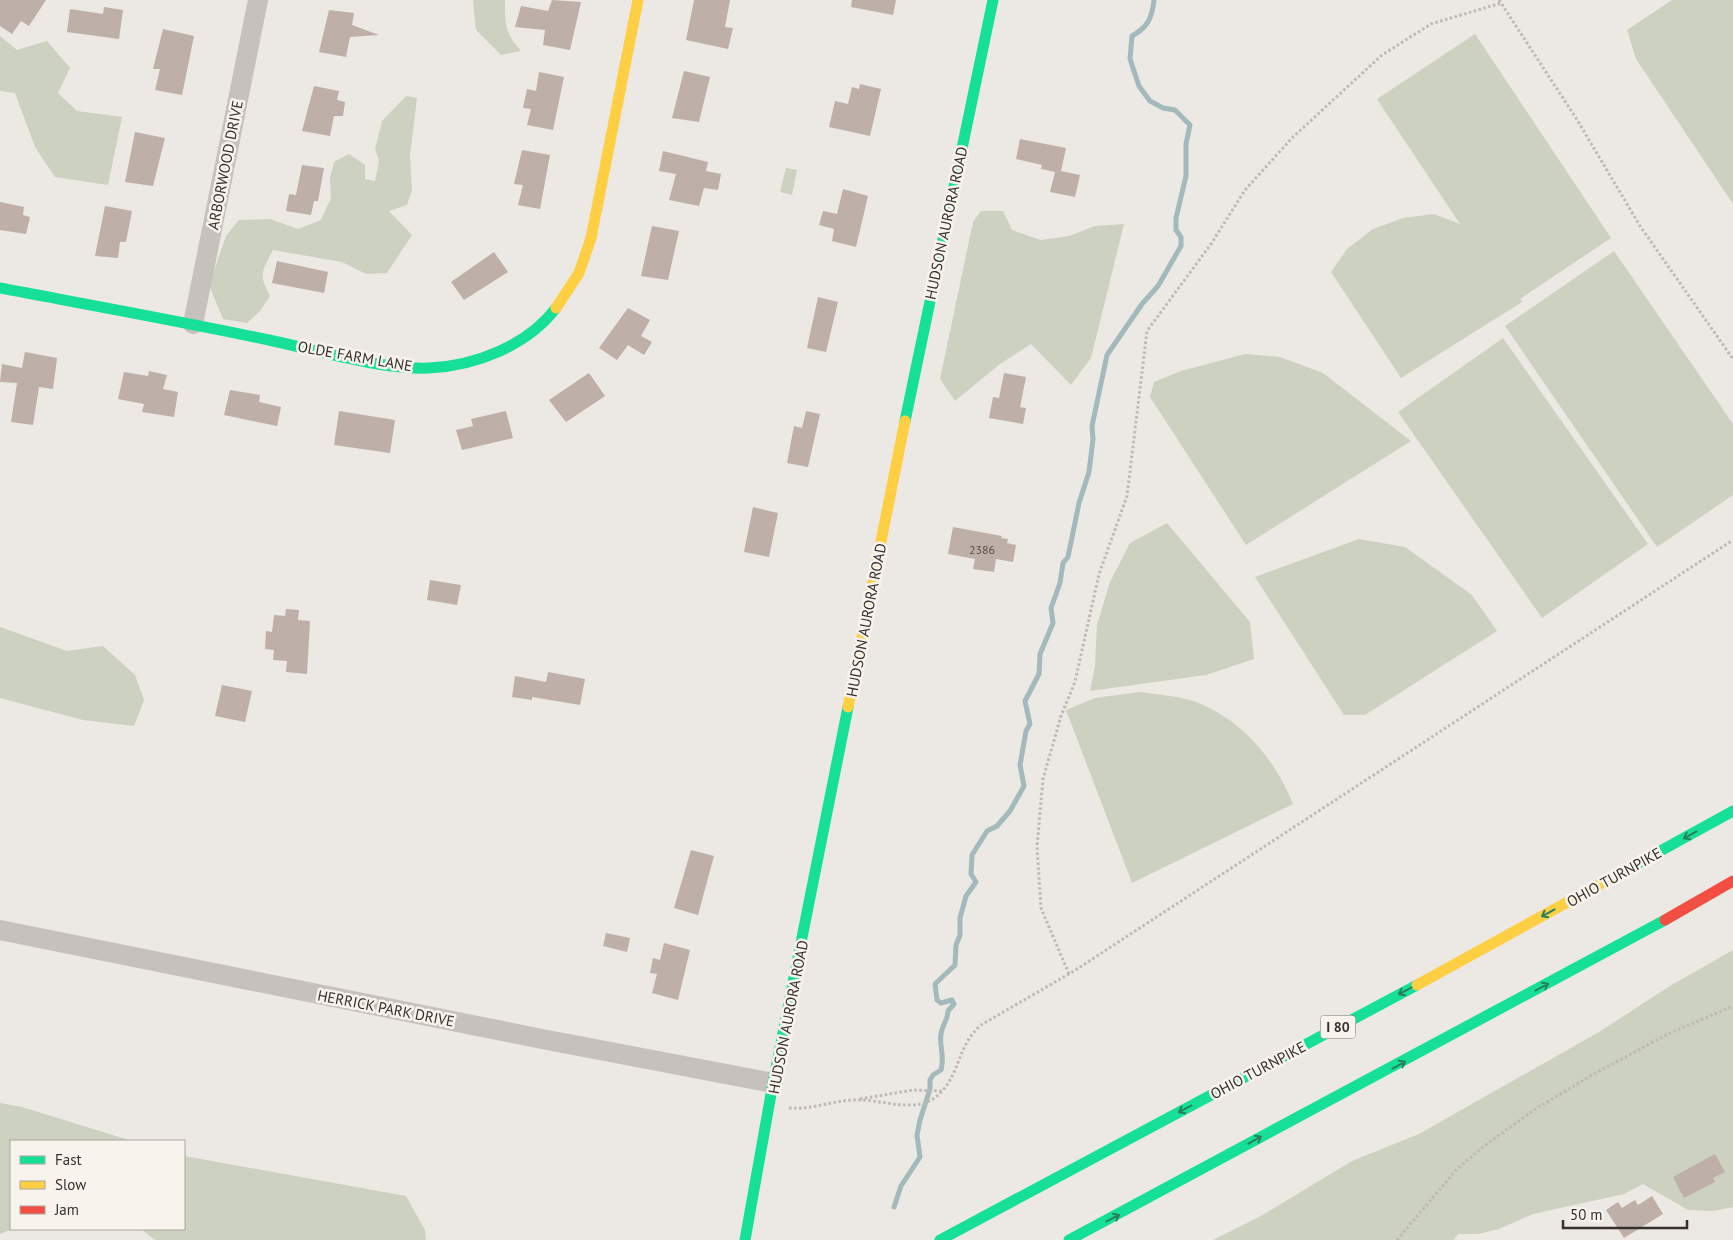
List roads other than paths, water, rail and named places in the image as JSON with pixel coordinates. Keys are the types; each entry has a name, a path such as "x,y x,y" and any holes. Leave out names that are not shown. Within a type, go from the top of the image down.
{"main road":[{"name":"OLDE FARM LANE","path":"0,288 193,324 393,366 422,368 478,361 525,337 554,311 566,296 579,273 592,230 638,0"},
{"name":"HUDSON AURORA ROAD","path":"745,1240 773,1083 921,342 993,0"},
{"name":"OHIO TURNPIKE","path":"940,1240 1450,968 1733,811"},
{"path":"1069,1240 1536,991 1733,882"}],"street":[{"name":"ARBORWOOD DRIVE","path":"193,324 256,2"},
{"name":"HERRICK PARK DRIVE","path":"0,930 542,1039 773,1083"}],"waterway":[{"path":"894,1207 901,1186 920,1157 917,1135 920,1120 930,1089 930,1080 933,1075 941,1070 942,1031 948,1011 954,1004 952,1000 941,1003 937,1000 935,984 955,965 956,945 960,935 960,918 966,896 976,882 971,874 972,855 987,831 997,826 1010,811 1024,786 1020,765 1026,731 1030,724 1025,701 1039,674 1040,654 1053,623 1051,608 1060,583 1063,563 1068,557 1079,503 1089,472 1093,439 1092,426 1107,355 1142,304 1158,286 1181,246 1181,237 1176,230 1176,218 1186,176 1186,144 1190,125 1175,110 1163,108 1150,101 1139,86 1130,59 1132,36 1142,29 1148,21 1154,0"}]}
